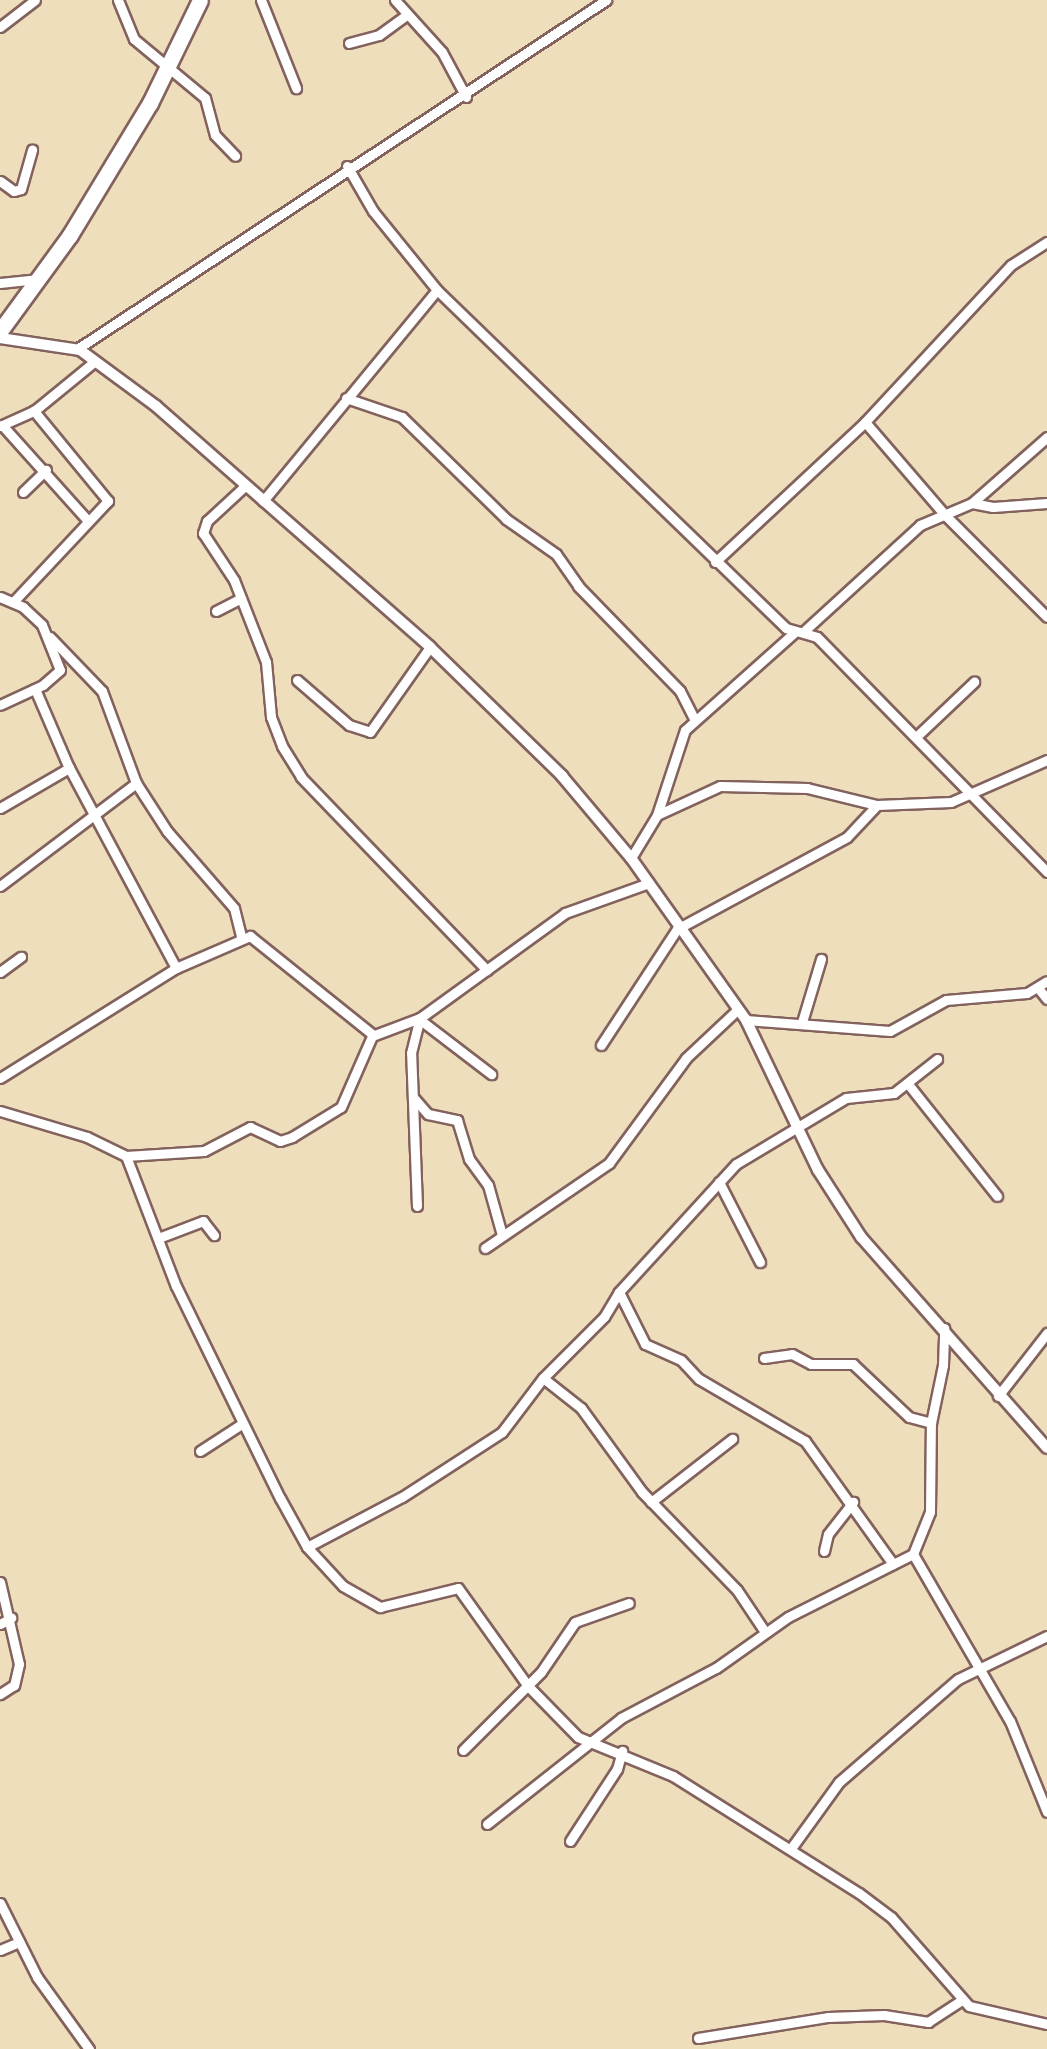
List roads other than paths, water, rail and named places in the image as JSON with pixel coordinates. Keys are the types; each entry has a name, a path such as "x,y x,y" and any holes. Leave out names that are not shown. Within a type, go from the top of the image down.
{"highway":[{"path":"0,331 70,235 169,71 200,0"}],"street":[{"path":"0,27 35,0"},
{"path":"118,0 134,39 169,71 205,98 215,135 235,156"},
{"path":"261,0 297,88"},
{"path":"395,0 405,16 442,52 466,97"},
{"path":"77,349 348,166 466,97 606,0"},
{"path":"349,43 380,35 405,16"},
{"path":"0,181 14,191 21,189 32,150"},
{"path":"348,166 373,211 437,290 715,562 799,632 817,637 916,736 971,796 1032,851 1047,872"},
{"path":"715,562 865,422 1011,265 1047,242"},
{"path":"0,283 37,279"},
{"path":"263,501 437,290"},
{"path":"0,338 77,349 95,361 246,485 500,710 631,858 649,883 676,929 736,1011 746,1020 796,1125 861,1237 944,1328 998,1396 1047,1448"},
{"path":"87,521 46,470 1,425 34,411 95,361"},
{"path":"346,398 402,417 506,519 556,554 578,586 680,691 694,718"},
{"path":"13,602 108,499 34,411"},
{"path":"865,422 945,515 1047,617"},
{"path":"631,858 657,815 677,747 694,718 850,593 896,542 972,503 1047,437"},
{"path":"23,492 46,470"},
{"path":"246,485 207,521 203,533 241,598 266,662 272,723 297,772 487,970"},
{"path":"972,503 993,507 1047,503"},
{"path":"0,597 13,602 35,617 112,707 136,783 167,831 234,908 241,936"},
{"path":"216,611 241,598"},
{"path":"0,705 35,689 60,671 50,637"},
{"path":"297,680 349,725 370,732 430,647"},
{"path":"916,736 974,682"},
{"path":"35,689 69,768 176,968"},
{"path":"657,815 730,783 807,788 877,805 971,796 1047,760"},
{"path":"0,808 69,768"},
{"path":"0,886 95,819 136,783"},
{"path":"601,1045 676,929 847,837 877,805"},
{"path":"0,1111 87,1137 126,1156 204,1151 250,1127 280,1141 292,1137 340,1107 373,1035 422,1020 577,906 649,883"},
{"path":"0,1078 176,968 241,936 255,939 373,1035"},
{"path":"0,972 21,957"},
{"path":"802,1022 821,959"},
{"path":"746,1020 802,1022 890,1031 946,1000 1038,988 1047,981"},
{"path":"1038,988 1047,999"},
{"path":"485,1248 609,1162 679,1066 736,1011"},
{"path":"422,1020 491,1074"},
{"path":"417,1206 411,1053 422,1020"},
{"path":"307,1546 491,1441 524,1410 543,1378 604,1317 619,1292 719,1182 796,1125 854,1095 882,1096 908,1084 937,1059"},
{"path":"908,1084 997,1196"},
{"path":"412,1095 428,1114 457,1120 469,1159 488,1185 502,1235"},
{"path":"126,1156 161,1237 176,1286 243,1423 307,1546 343,1586 373,1605 396,1605 458,1588 528,1686 578,1737 622,1751 792,1847 891,1917 960,2001 981,2012 1047,2024"},
{"path":"719,1182 760,1262"},
{"path":"161,1237 203,1221 214,1235"},
{"path":"619,1292 645,1344 681,1360 722,1394 793,1431 853,1502 893,1564"},
{"path":"487,1824 589,1740 716,1668 765,1632 913,1554 930,1512 931,1423 944,1328"},
{"path":"998,1396 1047,1333"},
{"path":"764,1358 792,1354 811,1364 853,1364 909,1418 931,1423"},
{"path":"543,1378 581,1408 651,1502 737,1590 765,1632"},
{"path":"200,1451 243,1423"},
{"path":"651,1502 732,1439"},
{"path":"824,1551 828,1534 853,1502"},
{"path":"913,1554 976,1667 1010,1721 1047,1812"},
{"path":"0,1582 11,1618 19,1664 14,1685 0,1694"},
{"path":"463,1750 528,1686 575,1622 630,1604"},
{"path":"0,1624 11,1618"},
{"path":"792,1847 839,1782 976,1667 1047,1636"},
{"path":"570,1841 622,1751"},
{"path":"0,1903 36,1977 90,2049"},
{"path":"0,1950 20,1942"},
{"path":"698,2038 828,2017 884,2015 928,2022 960,2001"}]}
